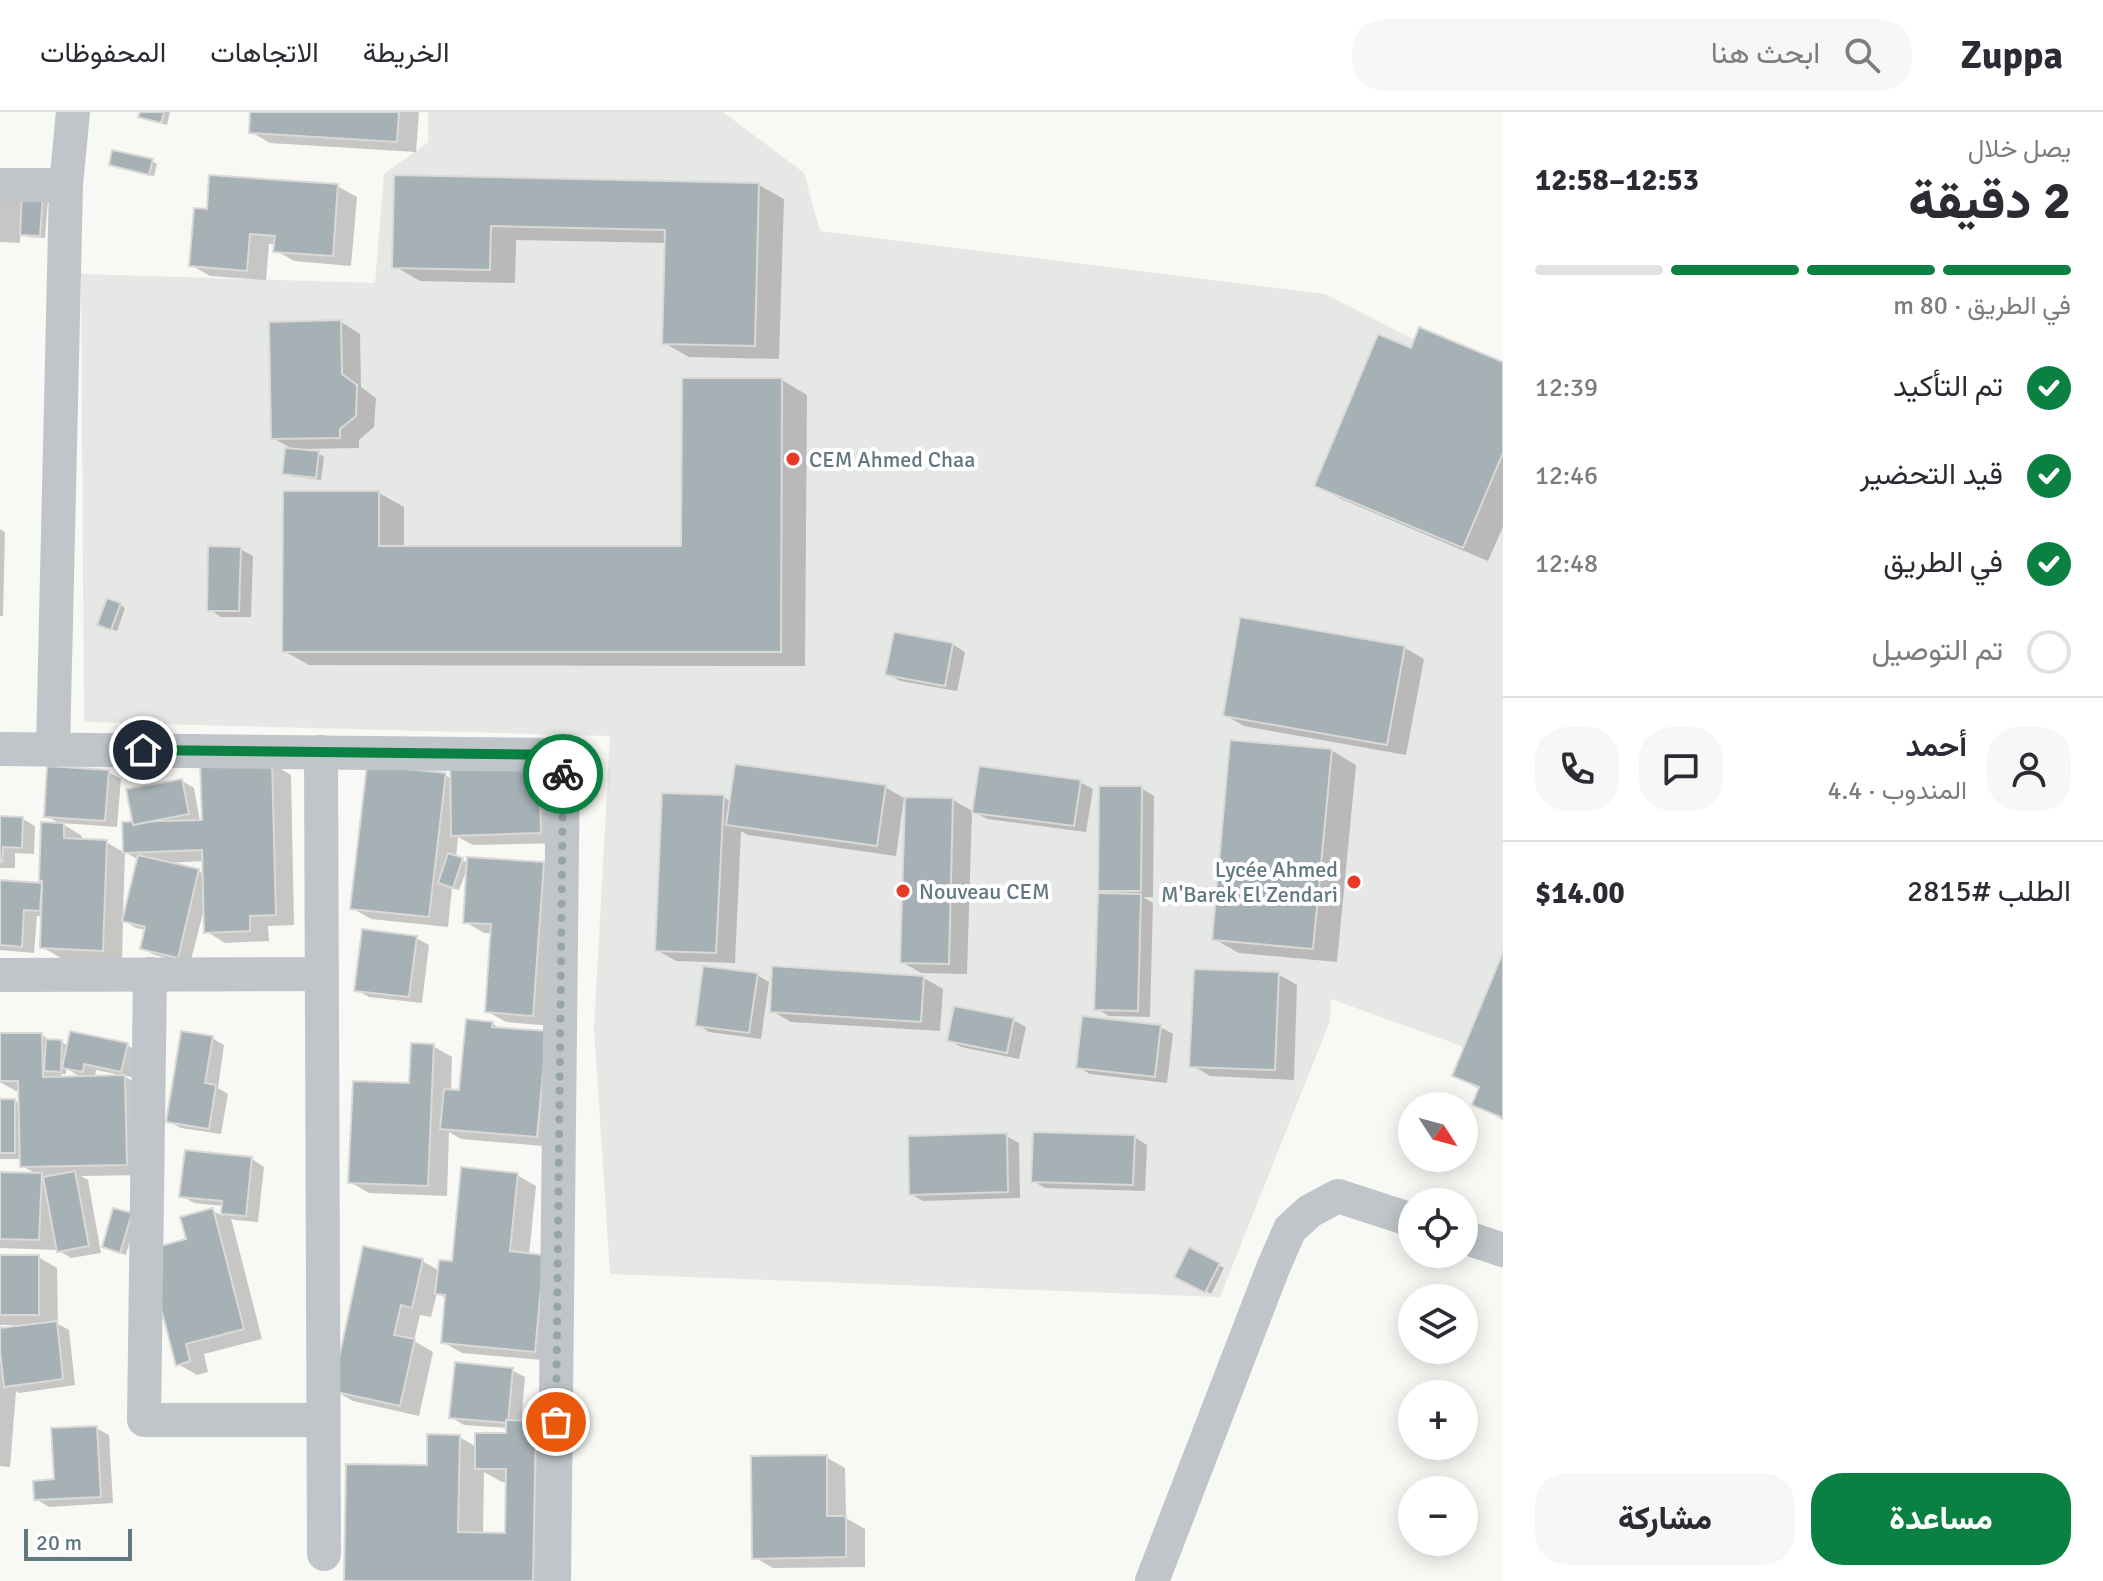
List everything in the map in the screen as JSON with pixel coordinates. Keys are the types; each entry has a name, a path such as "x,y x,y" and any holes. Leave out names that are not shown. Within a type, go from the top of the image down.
{"street":[{"path":"53,750 66,185 73,112"},
{"path":"0,185 66,185"},
{"path":"0,749 563,755 554,1581"},
{"path":"321,752 324,1554"},
{"path":"150,974 144,1420 323,1420"},
{"path":"0,975 322,974"},
{"path":"1152,1581 1290,1229 1310,1211 1338,1196 1398,1215"},
{"path":"1478,1242 1503,1250"}],"shaded area":[{"name":"CEM Ahmed Chaa","path":"428,112 723,112 804,173 820,231 1325,294 1503,385 1503,1061 1331,999 1330,1021 1220,1297 610,1274 594,1027 610,736 84,722 81,274 375,283 384,174 428,142"}],"building":[{"path":"140,112 164,112 161,123 138,117"},
{"path":"250,112 399,112 397,142 249,133"},
{"path":"112,150 153,159 149,175 109,165"},
{"path":"209,175 338,184 333,256 273,252 275,236 250,234 247,271 189,266 194,208 207,209"},
{"path":"394,175 759,183 755,346 662,344 665,230 491,226 490,270 392,268"},
{"path":"22,194 43,195 40,236 20,235"},
{"path":"341,320 342,374 357,385 356,416 340,429 340,438 271,439 269,322"},
{"path":"1419,327 1503,362 1503,453 1463,548 1314,486 1378,334 1411,348"},
{"path":"682,378 782,378 781,652 282,652 283,491 379,491 379,546 681,546"},
{"path":"285,448 319,451 316,478 282,474"},
{"path":"208,546 241,547 239,611 207,611"},
{"path":"107,598 121,603 111,630 97,625"},
{"path":"1240,617 1405,646 1387,745 1223,716"},
{"path":"894,632 953,643 945,686 885,675"},
{"path":"1230,740 1332,749 1313,949 1212,940"},
{"path":"539,746 541,833 451,836 450,748"},
{"path":"272,762 276,915 250,916 250,931 204,933 202,850 123,853 122,822 202,820 200,764"},
{"path":"735,764 886,785 877,846 726,825"},
{"path":"367,765 446,773 429,917 350,909"},
{"path":"47,766 109,770 105,821 44,817"},
{"path":"979,766 1081,780 1074,826 972,813"},
{"path":"182,779 189,814 133,825 126,789"},
{"path":"1099,786 1142,786 1141,891 1098,891"},
{"path":"662,793 724,795 716,953 655,951"},
{"path":"905,797 953,798 949,964 900,963"},
{"path":"0,816 23,817 22,848 3,847 2,862 0,862"},
{"path":"41,822 64,823 64,838 107,840 103,951 40,948"},
{"path":"448,853 463,858 453,888 438,883"},
{"path":"138,855 199,869 178,958 140,949 145,927 122,921"},
{"path":"467,857 544,862 533,1016 485,1012 491,924 463,923"},
{"path":"0,880 42,883 40,911 24,910 22,947 0,945"},
{"path":"1098,893 1141,894 1138,1011 1094,1010"},
{"path":"362,929 417,936 409,997 354,991"},
{"path":"1503,952 1503,1118 1478,1108 1479,1087 1452,1076"},
{"path":"703,966 758,973 749,1033 695,1026"},
{"path":"772,966 924,976 921,1022 770,1012"},
{"path":"1194,969 1279,972 1275,1070 1189,1067"},
{"path":"954,1006 1014,1018 1007,1053 947,1041"},
{"path":"1082,1016 1161,1025 1155,1077 1076,1068"},
{"path":"466,1019 493,1022 492,1027 547,1031 537,1137 440,1129 444,1089 459,1090"},
{"path":"70,1031 128,1043 121,1072 84,1064 83,1072 62,1068"},
{"path":"181,1031 213,1036 205,1083 216,1085 209,1129 166,1122"},
{"path":"0,1033 42,1033 43,1077 125,1075 127,1165 20,1167 18,1081 0,1081"},
{"path":"46,1039 62,1040 61,1072 44,1071"},
{"path":"411,1043 434,1044 428,1186 348,1183 353,1081 409,1083"},
{"path":"0,1099 15,1099 15,1153 0,1153"},
{"path":"1033,1132 1135,1135 1133,1185 1031,1182"},
{"path":"1007,1133 1008,1192 909,1195 908,1136"},
{"path":"185,1150 252,1157 246,1216 221,1214 222,1201 179,1197"},
{"path":"461,1167 518,1173 510,1251 544,1255 535,1352 441,1343 445,1295 435,1294 439,1260 452,1261"},
{"path":"75,1171 89,1246 57,1252 43,1177"},
{"path":"0,1172 42,1173 39,1240 0,1239"},
{"path":"113,1208 132,1213 120,1253 102,1247"},
{"path":"213,1208 244,1329 186,1344 190,1361 176,1366 146,1250 186,1239 180,1217"},
{"path":"363,1246 423,1259 412,1308 401,1305 394,1335 415,1339 400,1406 332,1391"},
{"path":"1189,1247 1220,1263 1205,1293 1174,1277"},
{"path":"0,1255 39,1255 39,1315 0,1315"},
{"path":"57,1321 63,1379 4,1387 0,1328"},
{"path":"455,1362 513,1368 508,1423 449,1418"},
{"path":"506,1420 536,1421 533,1581 344,1581 346,1464 427,1465 427,1434 460,1435 458,1532 505,1533 506,1469 475,1469 475,1433 506,1433"},
{"path":"97,1426 101,1497 34,1500 33,1481 54,1479 51,1428"},
{"path":"827,1455 827,1516 846,1516 846,1557 752,1559 751,1456"}],"way so far":[{"path":"556,1422 563,774"}],"place":[{"name":"CEM Ahmed Chaa","path":"793,459"},
{"name":"Lycée Ahmed M'Barek El Zendari","path":"1354,882"},
{"name":"Nouveau CEM","path":"903,891"}],"route":[{"path":"143,750 563,755 563,774"}]}
